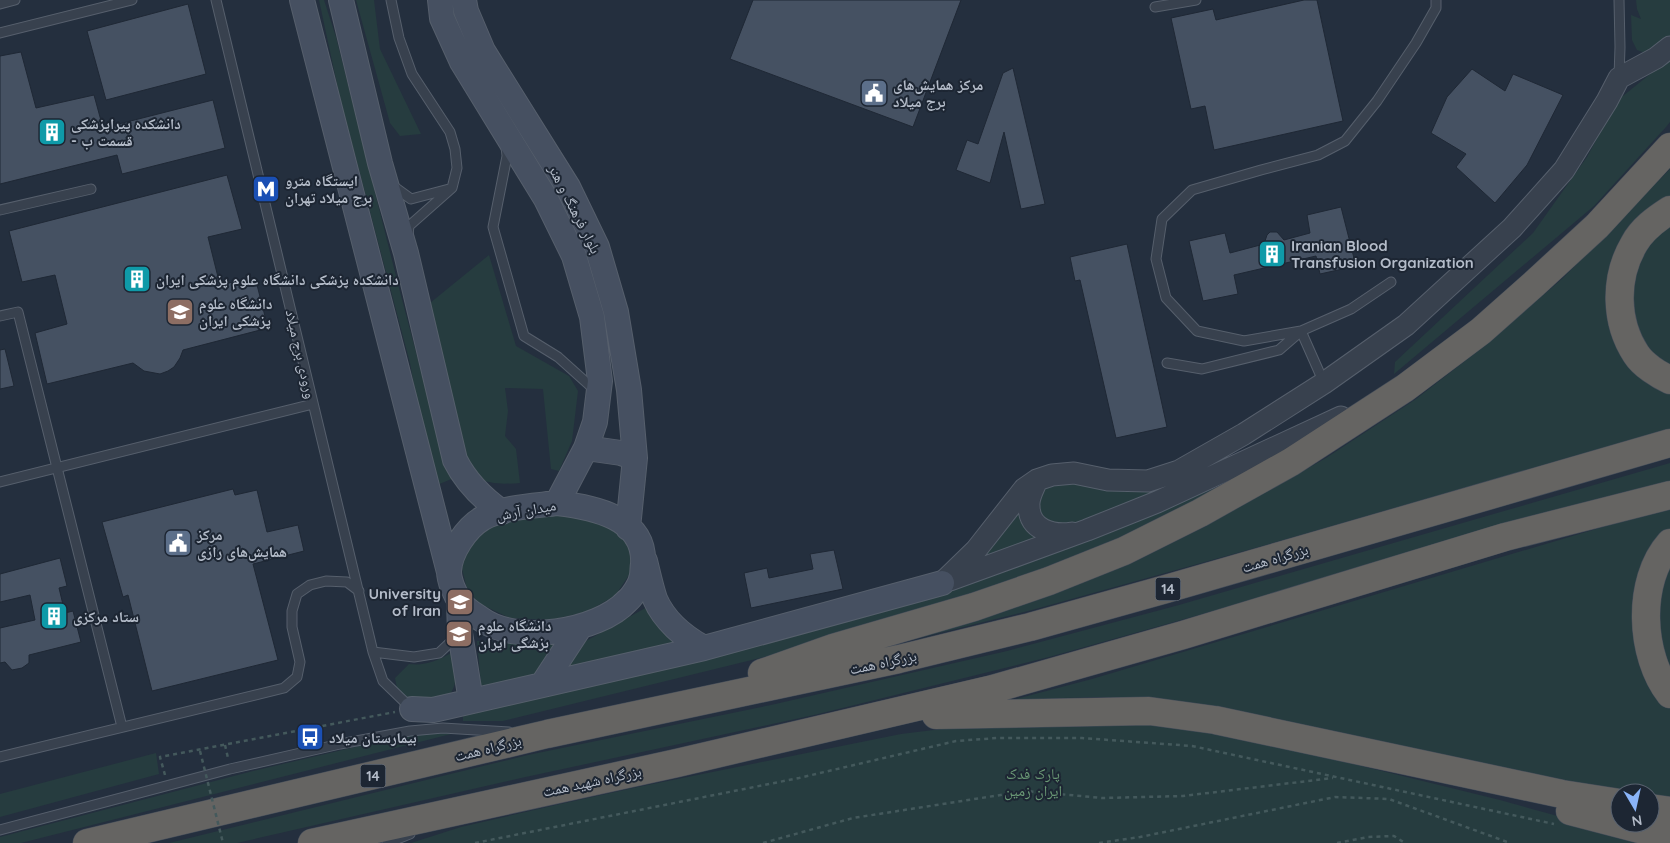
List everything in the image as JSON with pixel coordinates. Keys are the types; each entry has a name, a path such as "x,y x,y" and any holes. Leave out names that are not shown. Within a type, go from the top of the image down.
{"highway":[{"path":"659,709 833,648 974,607 1049,581 1124,550 1200,514 1290,462 1405,388 1481,331 1596,226 1670,147"},
{"path":"1670,210 1644,230 1634,244 1625,261 1619,299 1627,337 1637,356 1652,369 1670,380"},
{"name":"بزرگراه همت","path":"87,843 546,734 900,659 1030,627 1670,443"},
{"path":"872,717 1002,686 1183,635 1505,537 1670,495"},
{"path":"1670,543 1655,568 1649,588 1645,617 1648,645 1656,669 1670,694"},
{"path":"872,717 1000,712 1148,711 1214,720 1359,752 1610,802"},
{"name":"بزرگراه شهید همت","path":"312,843 678,763 872,717"},
{"path":"1359,752 1670,837"}],"main road":[{"path":"302,0 452,586 459,601 465,608 487,624 504,629 523,633 549,633 580,627 608,616 627,602 641,580 643,554"},
{"path":"341,0 380,163 406,253 455,460 463,475 476,490 502,512"},
{"name":"بلوار فرهنگ و هنر","path":"440,0 442,18 462,62 546,199 574,256 592,317 599,387 595,422 586,448 557,503"},
{"name":"بلوار فرهنگ و هنر","path":"464,0 466,11 483,51 568,187 597,247 616,312 629,390 634,458 628,528"},
{"path":"599,387 614,398 622,397 629,390"},
{"path":"586,448 621,453 634,458"},
{"name":"میدان آرش","path":"449,572 452,556 458,545 468,530 482,519 502,512 557,503 578,505 601,511 622,521 635,535 643,554 656,599 666,616 690,641 704,648"},
{"path":"412,709 433,710 704,648 942,583"},
{"path":"459,601 460,634 471,701"},
{"path":"542,685 580,627"}],"street":[{"path":"942,583 976,550 1019,494 1037,480 1052,474 1074,473 1108,480 1148,481 1179,471 1244,434 1324,383 1406,325 1512,228 1564,170 1619,78 1656,58 1670,47"},
{"path":"942,583 1087,530 1157,502 1405,388"},
{"path":"1037,480 1030,496 1028,507 1032,520 1040,529 1053,533 1087,530"}],"lane":[{"path":"0,4 15,0"},
{"path":"0,32 132,0"},
{"name":"ورودی برج میلاد","path":"216,0 373,652 383,681 412,709"},
{"path":"391,0 399,38 412,74 450,132 457,168 452,188 409,226 406,253"},
{"path":"1155,7 1196,0"},
{"path":"1391,282 1352,310 1301,330 1244,341 1197,331 1166,298 1156,258 1162,219 1192,190 1318,156 1345,141 1377,101 1416,43 1436,8 1436,0"},
{"path":"1619,0 1619,78"},
{"path":"503,130 507,156 493,227 524,336 558,357 599,387"},
{"path":"380,163 390,184 411,199 452,188"},
{"path":"0,210 91,189"},
{"path":"0,316 18,312 122,727"},
{"path":"1167,363 1202,369 1279,350 1301,330"},
{"path":"1301,330 1324,383"},
{"path":"0,482 313,404"},
{"path":"0,757 284,688 297,677 300,662 292,619 292,611 297,594 310,585 326,581 347,582 359,591"},
{"path":"373,652 414,657 439,652 460,634"},
{"path":"0,830 230,769 410,730 443,728 546,734"},
{"path":"387,843 472,808"}],"path":[{"path":"167,786 160,757 200,751 412,709"},
{"path":"475,843 799,778 956,741 997,738 1082,738 1192,746 1562,826"},
{"path":"200,751 223,843"},
{"path":"763,843 853,818 1026,791 1102,798 1183,796 1337,778"},
{"path":"1099,843 1140,837 1335,797 1389,799 1510,843"},
{"path":"1337,843 1368,837 1394,836 1405,843"}],"green space":[{"path":"319,0 324,0 336,37 442,451 454,478 432,487 410,363 340,98"},
{"path":"356,0 374,0 380,49 421,134 400,136 390,123"},
{"path":"1636,0 1670,0 1670,39 1645,53 1637,50 1632,40 1631,15 1641,19"},
{"path":"1670,58 1670,122 1666,127 1594,206 1394,374 1395,362 1533,233 1587,157 1618,100"},
{"path":"1670,169 1670,202 1610,284 1670,391 1670,429 1032,610 830,660 1236,509 1326,458 1416,399 1483,347 1563,278"},
{"path":"1670,217 1670,372 1634,333 1629,273 1637,253"},
{"path":"489,255 516,346 569,376 578,391 572,441 559,471 551,469 543,389 505,388 508,411 505,436 516,449 520,483 509,484 482,480 473,473 463,457 430,303"},
{"path":"1288,454 1151,526 1043,572 788,651 503,721 463,721 463,711 725,649"},
{"path":"1670,463 1670,483 1049,657 814,715 521,778 237,843 169,843 528,755 771,705 1007,651 1179,605"},
{"path":"1058,481 1160,490 1090,521 1057,527 1039,517 1038,498 1041,490"},
{"path":"1022,501 1045,540 961,571"},
{"path":"1670,507 1670,534 1648,570 1670,703 1670,799 1660,798 1660,783 1610,783 1610,790 1583,786 1379,741 1221,709 1145,699 1105,697 1064,698 997,704 1092,679"},
{"path":"532,514 572,514 604,522 619,533 630,548 631,572 615,596 586,612 550,620 510,618 478,603 467,589 462,569 466,550 490,527"},
{"path":"1670,557 1670,680 1653,619"},
{"path":"649,606 674,643 566,670 586,641"},
{"path":"477,641 557,645 542,670 523,682 499,688 481,685"},
{"path":"451,653 456,656 456,679 451,692 441,701 426,702 405,698 397,688 395,678 409,664 431,662"},
{"name":"پارک فدک ایران زمین","path":"1124,723 1188,728 1321,756 1500,800 1610,831 1610,833 1619,833 1655,843 411,843 461,827 638,787 901,734 974,725"},
{"path":"436,733 451,734 21,843 0,843 0,837 253,771 385,740"},
{"path":"156,753 159,774 0,817 0,794"}],"building":[{"name":"مرکز همایش‌های برج میلاد","path":"753,0 961,0 913,127 730,59"},
{"path":"1304,0 1317,0 1343,121 1214,150 1205,106 1191,109 1171,18 1213,9 1216,20"},
{"path":"188,4 206,74 106,100 87,31"},
{"name":"دانشکده پیراپزشکی - قسمت ب","path":"21,52 36,108 94,95 103,128 213,100 225,148 122,174 117,155 0,184 0,56"},
{"path":"1013,68 1045,204 1021,209 1004,132 990,183 956,170 967,140 978,144 1003,73"},
{"path":"1472,69 1505,91 1513,74 1563,95 1527,165 1495,203 1456,167 1466,154 1431,133 1447,97"},
{"name":"دانشکده پزشکی دانشگاه علوم پزشکی ایران","path":"227,175 242,229 208,237 220,285 255,277 268,328 183,350 174,367 160,374 144,371 133,363 47,384 35,333 67,324 55,275 22,282 9,231"},
{"name":"Iranian Blood Transfusion Organization","path":"1341,207 1356,266 1320,274 1316,256 1234,275 1238,294 1203,301 1189,241 1225,233 1230,253 1264,244 1270,232 1277,232 1284,240 1310,233 1307,215"},
{"path":"1127,244 1167,427 1116,438 1080,280 1075,281 1070,257"},
{"path":"5,349 14,386 0,389 0,350"},
{"path":"233,489 235,495 257,490 267,532 298,525 304,551 253,564 278,660 152,691 128,595 123,597 102,522"},
{"path":"834,550 843,589 751,608 744,573 767,568 769,578 813,569 810,554"},
{"name":"ستاد مرکزی","path":"60,558 67,586 59,588 65,613 73,611 81,642 29,655 29,663 22,668 12,670 5,662 0,663 0,628 35,620 30,595 0,602 0,574"}],"place":[{"name":"مرکز همایش‌های برج میلاد","path":"874,93"},
{"name":"دانشکده پیراپزشکی - قسمت ب","path":"52,132"},
{"name":"ایستگاه مترو برج میلاد تهران","path":"266,189"},
{"name":"Iranian Blood Transfusion Organization","path":"1272,254"},
{"name":"دانشکده پزشکی دانشگاه علوم پزشکی ایران","path":"137,279"},
{"name":"دانشگاه علوم پزشکی ایران","path":"180,312"},
{"name":"مرکز همایش‌های رازی","path":"178,543"},
{"name":"University of Iran","path":"460,602"},
{"name":"ستاد مرکزی","path":"54,616"},
{"name":"دانشگاه علوم بزشگى ايران","path":"459,634"},
{"name":"بیمارستان میلاد","path":"310,737"}]}
